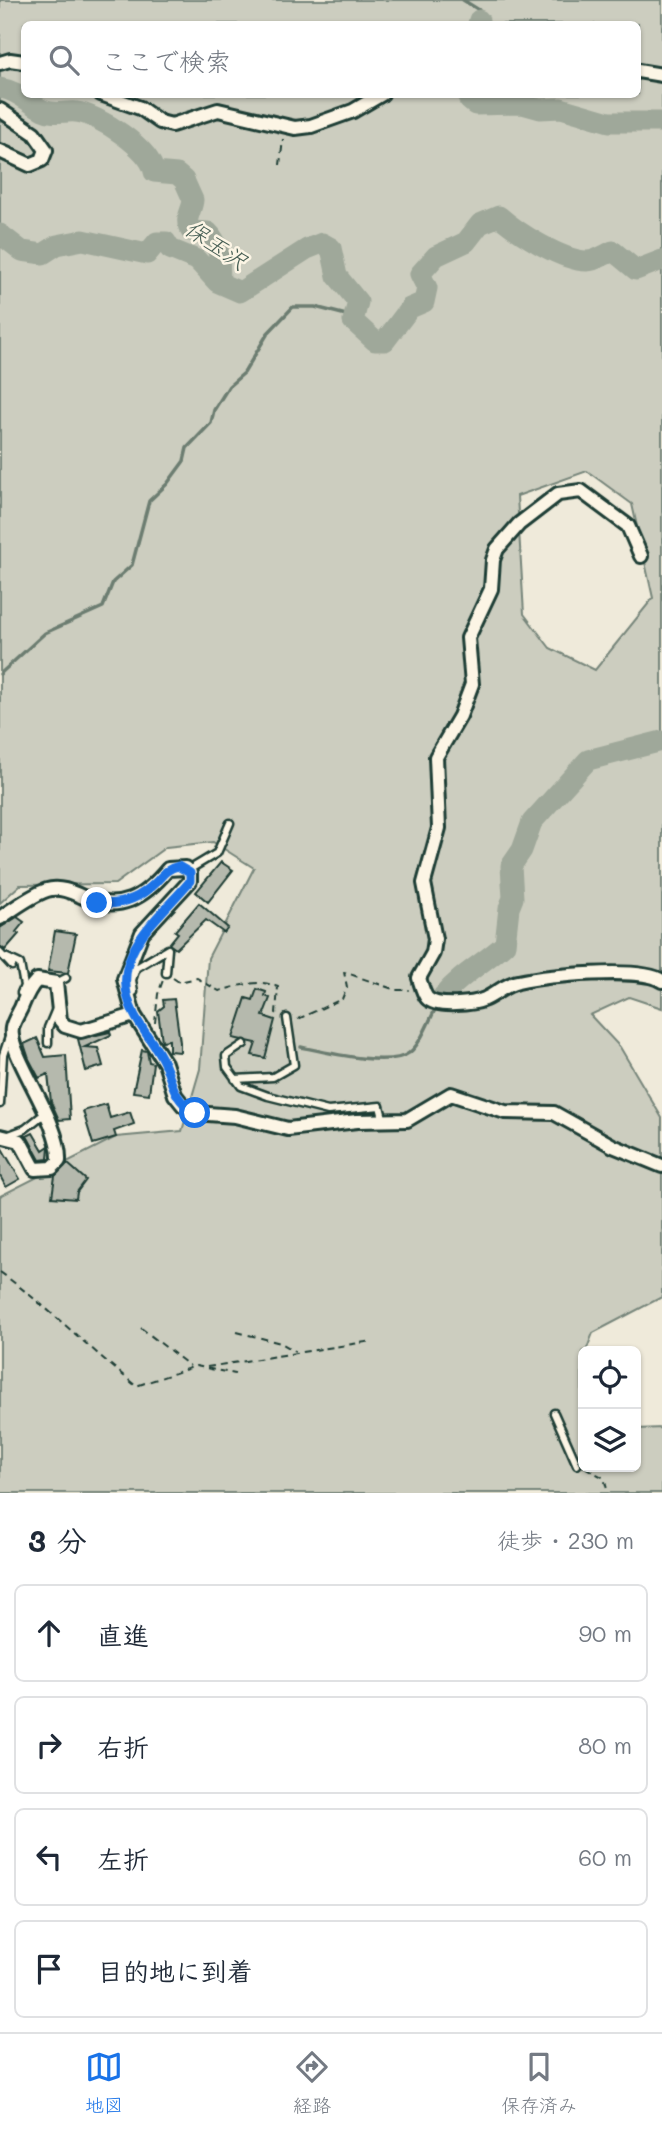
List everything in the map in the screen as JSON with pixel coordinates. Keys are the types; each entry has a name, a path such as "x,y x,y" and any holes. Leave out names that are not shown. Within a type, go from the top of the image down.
{"street":[{"path":"0,64 10,60 21,62"},
{"path":"641,72 662,75"},
{"path":"113,98 140,108 160,122 172,125 218,110 285,126 312,126 353,111 375,98"},
{"path":"0,110 34,134 46,150 42,160 30,165 0,151"},
{"path":"641,556 628,526 581,491 574,490 558,494 519,524 497,550 489,572 491,589 468,638 472,684 460,716 436,757 439,828 424,883 435,939 433,953 419,978 427,998 435,1003 481,1001 514,982 539,979 617,973 655,976 662,981"},
{"path":"0,918 48,889 66,889 97,903 120,905 152,886 167,869 178,866 187,871 190,881 142,933 124,979 134,1014 172,1080 175,1095 195,1113 235,1116 288,1129 358,1121 384,1122 407,1120 451,1094 505,1112 554,1113 613,1146 662,1166"},
{"path":"2,1137 20,1141 35,1168 52,1168 59,1161 47,1116 18,1055 11,1030 37,980 61,980 58,1005 60,1020 65,1026 80,1031 134,1014"}],"lane":[{"path":"187,871 217,853 230,823"},
{"path":"127,994 134,992 132,980 136,968 167,949 166,973"},
{"path":"2,955 12,966"},
{"path":"2,955 20,964 24,986 17,1003 22,1006"},
{"path":"48,1043 48,1028 58,1005"},
{"path":"235,1079 273,1077 287,1072 294,1065 287,1018"},
{"path":"0,1104 3,1055 11,1030"},
{"path":"244,1044 226,1056 227,1067 241,1086 268,1096 328,1111 380,1106 384,1122"},
{"path":"2,1137 26,1129 40,1117 47,1116"},
{"path":"554,1413 577,1465"}],"path":[{"path":"280,165 285,126"},
{"path":"154,1045 158,994 166,973 170,972 178,982 197,978 219,991 254,983 271,984 278,987 276,1013 303,1020 342,999 347,987 344,972 396,990 417,990 422,986"},
{"path":"0,1272 40,1301 88,1347 136,1386 191,1367 372,1340"},
{"path":"141,1328 191,1367"},
{"path":"237,1332 289,1346 296,1353"},
{"path":"203,1367 235,1374"},
{"path":"577,1465 604,1478 608,1493"}],"shaded area":[{"path":"0,0 662,0 662,1008 629,997 590,1015 620,1047 662,1118 662,1297 593,1333 588,1346 578,1346 578,1472 641,1472 641,1429 662,1428 662,1493 0,1493 0,1196 116,1137 182,1131 200,1069 208,958 254,868 213,842 166,847 115,884 20,885 0,903","holes":["587,471 632,504 653,598 595,670 550,648 524,614 517,496"]}],"building":[{"path":"221,862 233,870 208,902 196,892"},
{"path":"199,903 228,928 224,933 206,920 176,949 169,944 178,933 175,931"},
{"path":"17,917 24,922 16,932 19,934 5,950 0,946 0,928"},
{"path":"55,931 76,934 68,973 48,971"},
{"path":"257,989 266,992 265,996 270,998 263,1016 275,1020 265,1058 252,1055 256,1043 233,1038 246,998 253,1000"},
{"path":"174,999 180,1052 169,1051 169,1040 162,1041 158,1011 164,1006 163,1000"},
{"path":"110,1032 111,1035 85,1047 98,1048 103,1066 86,1071 78,1039"},
{"path":"37,1038 45,1057 66,1055 70,1119 59,1120 51,1102 48,1074 39,1078 29,1059 24,1044"},
{"path":"142,1050 147,1051 149,1062 153,1063 149,1094 133,1092"},
{"path":"106,1104 110,1118 130,1112 134,1124 114,1131 116,1137 93,1144 83,1111"},
{"path":"33,1133 43,1150 49,1146 48,1159 40,1160 27,1136"},
{"path":"0,1145 20,1179 6,1187 0,1176"},
{"path":"67,1163 86,1180 77,1192 76,1199 52,1197 55,1176"}],"waterway":[{"path":"463,0 479,10 479,20"},
{"path":"0,88 21,96"},
{"path":"24,98 47,111 76,112 97,119 134,143 151,163 154,172 177,174 184,180 193,200 188,219 189,227 191,231 208,232 216,243 220,283"},
{"path":"469,98 475,105 522,104 540,109 561,108 609,122 662,122"},
{"name":"保玉沢","path":"0,234 22,251 43,254 57,245 83,240 147,254 157,242 166,242 170,249 197,260 217,282 240,292 307,249 322,243 331,248 337,276 358,302 353,321 375,341 385,341 410,308 424,302 427,288 420,274 436,256 466,242 480,224 499,216 540,244 577,260 590,261 613,251 636,270 662,260"},
{"path":"0,674 45,633 103,607 113,582 132,565 149,501 167,484 184,461 187,448 211,423 214,410 229,386 244,373 268,333 293,307 315,307 354,317"},
{"path":"443,996 505,944 509,908 513,898 511,866 522,850 532,822 588,760 662,741"},
{"path":"301,1047 357,1058 400,1057 409,1053 417,1044 437,1006"}],"route":[{"path":"97,903 120,905 152,886 167,869 178,866 190,873 190,881 182,891 161,910 142,933 128,963 124,979 134,1014 165,1063 175,1095 195,1113"}]}
